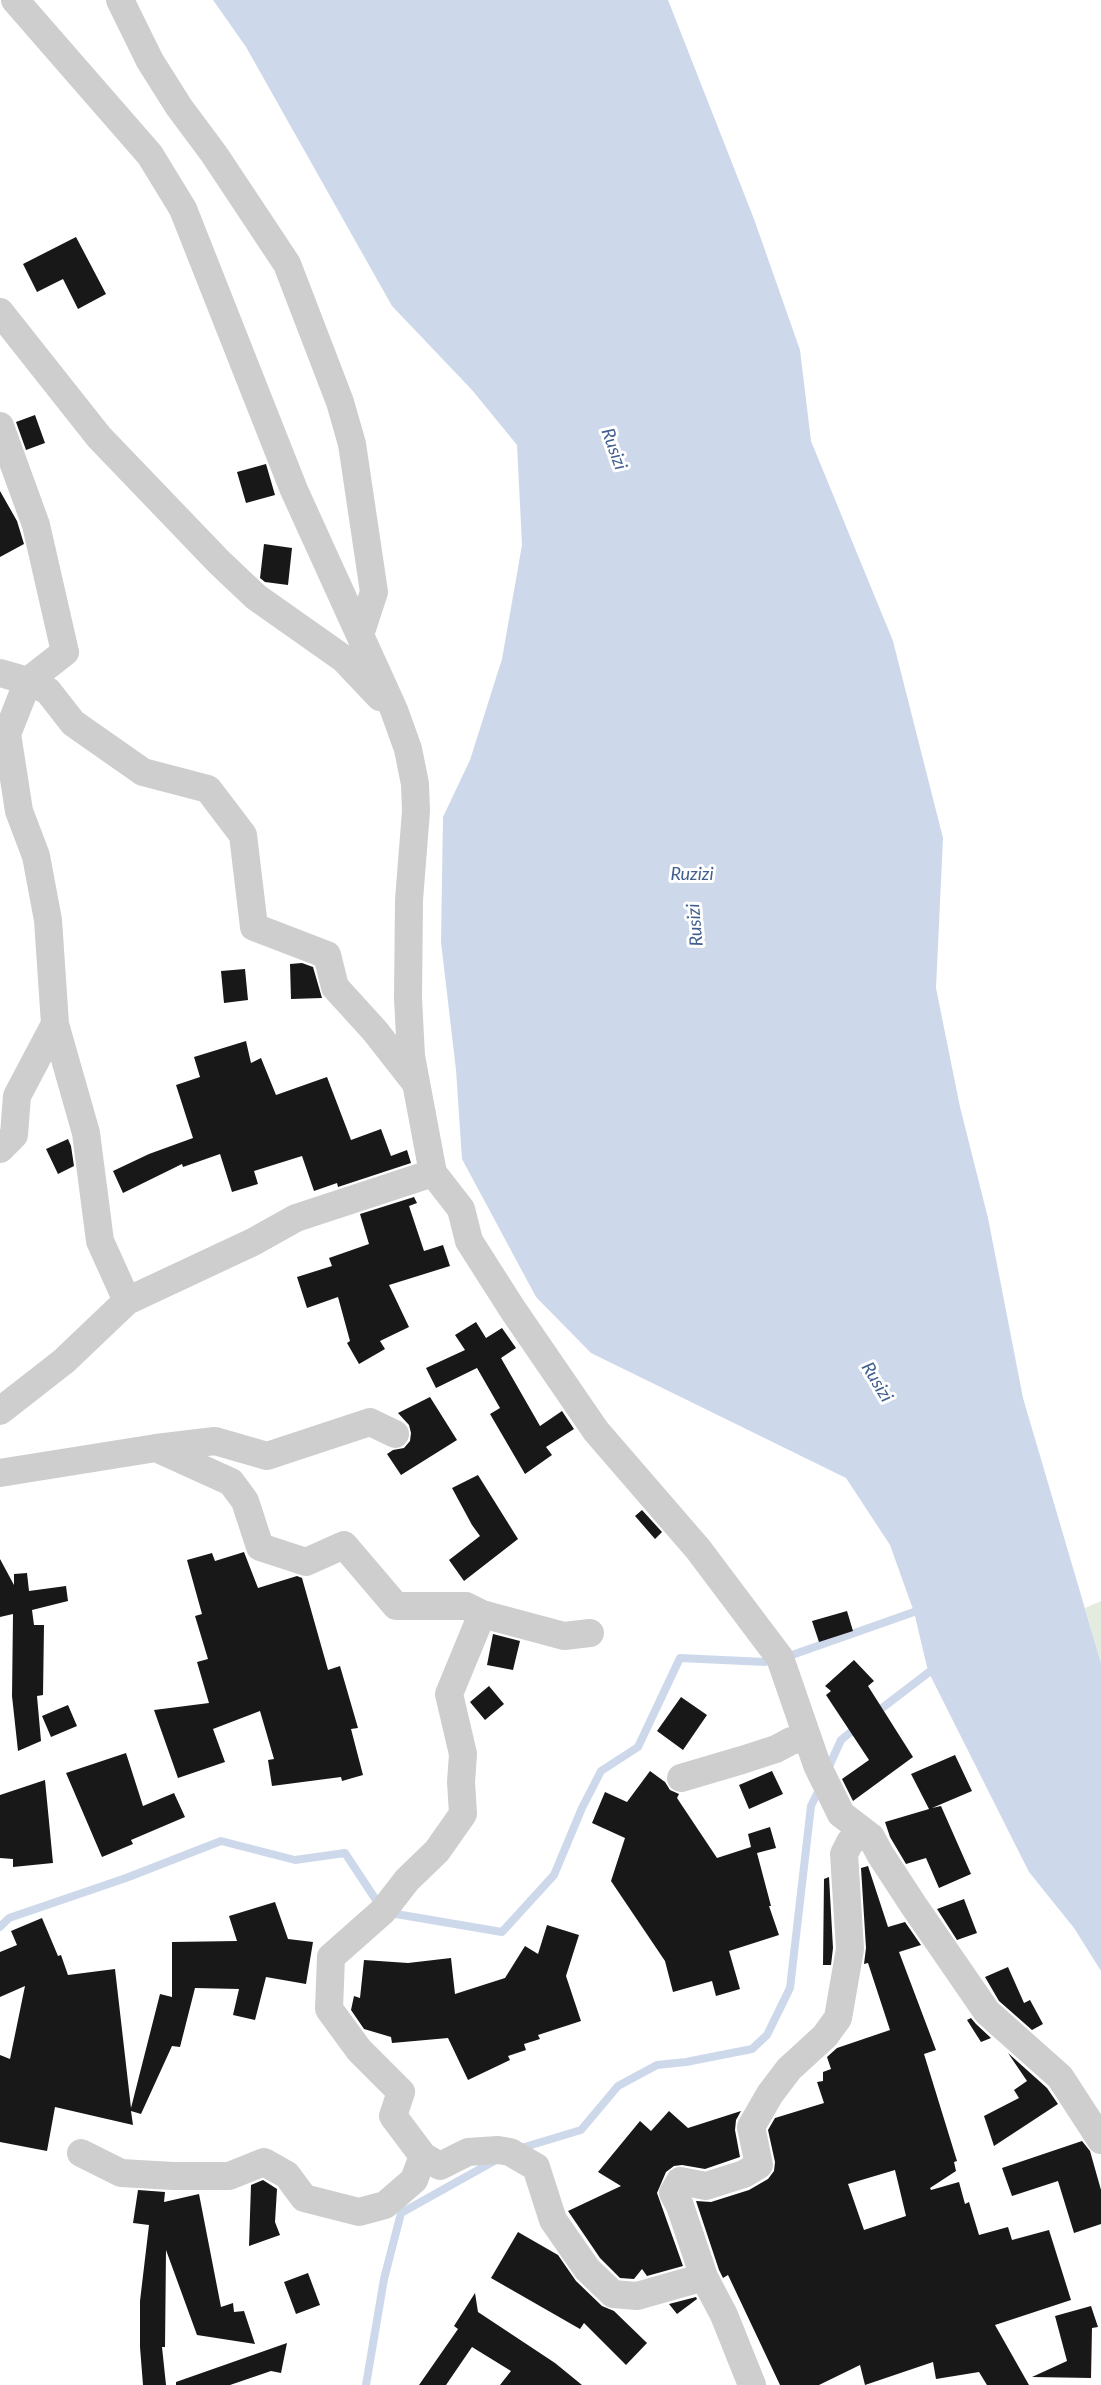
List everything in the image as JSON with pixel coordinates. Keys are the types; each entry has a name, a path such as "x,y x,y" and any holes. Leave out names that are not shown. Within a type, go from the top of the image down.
{"street":[{"path":"15,0 150,155 183,209 294,490 394,710 408,749 415,784 407,955 411,1056 433,1173 461,1209 469,1241 513,1311 596,1431 698,1549 780,1658 817,1765 841,1814 871,1837 909,1898 987,2012 1060,2077 1101,2140"},
{"path":"120,0 150,61 178,107 214,154 287,264 340,402 352,444 374,592 360,635"},
{"path":"0,312 99,437 219,562 256,597 344,659 394,710"},
{"path":"0,426 36,525 65,652 28,681 7,734 19,811 36,856 48,920 55,1024 86,1132 100,1241 127,1301"},
{"path":"0,673 28,681 48,691 73,723 144,771 208,789 243,835 254,927 327,955 335,987 375,1031 417,1085"},
{"path":"0,1149 14,1136 17,1096 55,1024"},
{"path":"0,1411 64,1361 127,1301 253,1242 296,1218 433,1173"},
{"path":"0,1473 215,1441 267,1456 370,1422 395,1434"},
{"path":"156,1448 231,1482 245,1501 260,1547 306,1562 344,1545 396,1606 466,1606 482,1614 564,1636 590,1633"},
{"path":"482,1614 449,1694 463,1754 461,1782 463,1814 437,1851 407,1880 383,1911 331,1958 329,2008 359,2050 401,2092 393,2116 423,2156 440,2166 468,2152 498,2150 510,2152 536,2167 553,2220 587,2269 613,2294 637,2296 704,2277"},
{"path":"681,1778 776,1749 791,1741 807,1737"},
{"path":"752,2385 724,2315 704,2277 680,2206 673,2193 680,2181 706,2186 744,2175 759,2164 751,2127 770,2094 789,2069 825,2036 838,2018 850,1949 844,1854 850,1842 861,1835 871,1837"},
{"path":"81,2153 121,2174 229,2176 264,2162 287,2175 304,2198 359,2212 385,2205 400,2193 414,2180 423,2156"}],"shaded area":[{"path":"1101,1601 1101,1663 1085,1608"}],"water":[{"name":"Ruzizi","path":"213,0 668,0 754,219 800,350 811,441 893,641 943,838 936,988 960,1107 988,1218 1023,1398 1101,1663 1101,1971 1074,1928 1029,1872 928,1671 914,1612 890,1545 846,1478 591,1353 536,1297 462,1159 456,1070 441,942 443,817 470,760 502,659 522,545 517,445 472,390 392,306 246,47"}],"building":[{"path":"76,237 106,294 78,309 63,279 37,292 23,264"},
{"path":"35,415 45,443 26,450 16,422"},
{"path":"266,464 275,495 246,503 237,472"},
{"path":"0,491 17,521 24,544 0,557"},
{"path":"264,544 292,548 288,585 265,582 260,578"},
{"path":"302,963 313,967 322,998 291,999 290,964"},
{"path":"245,969 248,1000 224,1003 221,971"},
{"path":"246,1041 251,1063 261,1058 276,1095 327,1077 351,1140 381,1129 391,1156 407,1150 411,1163 338,1187 337,1183 314,1191 302,1156 254,1171 258,1184 232,1192 220,1154 183,1167 182,1164 123,1193 113,1171 149,1154 193,1138 176,1085 200,1077 194,1057"},
{"path":"68,1139 74,1166 58,1174 46,1149"},
{"path":"414,1197 417,1203 409,1206 424,1251 443,1245 450,1266 389,1285 409,1327 380,1341 385,1349 359,1364 347,1343 350,1341 338,1297 307,1308 297,1277 332,1266 329,1258 369,1244 360,1214"},
{"path":"476,1322 486,1338 502,1328 516,1348 501,1358 540,1426 562,1411 574,1429 546,1447 552,1455 525,1474 490,1414 500,1408 477,1368 436,1388 426,1368 465,1350 455,1335"},
{"path":"430,1397 457,1440 401,1475 387,1454 404,1448 410,1441 409,1425 398,1413"},
{"path":"478,1475 518,1539 464,1581 449,1560 480,1536 452,1488"},
{"path":"642,1510 662,1532 655,1539 635,1516"},
{"path":"244,1552 258,1588 297,1576 302,1578 328,1670 340,1666 358,1728 351,1729 363,1775 342,1781 341,1777 272,1786 268,1760 274,1759 260,1711 213,1729 225,1762 178,1778 154,1710 209,1703 197,1662 208,1659 195,1616 202,1614 187,1560 212,1553 215,1561"},
{"path":"0,1559 14,1585 14,1574 27,1573 29,1591 66,1586 68,1601 32,1610 34,1625 44,1625 43,1695 37,1696 41,1741 18,1751 12,1696 13,1614 0,1617"},
{"path":"847,1611 853,1631 819,1642 812,1621"},
{"path":"493,1634 520,1641 513,1670 487,1665"},
{"path":"854,1660 874,1681 868,1686 913,1757 853,1801 842,1779 869,1760 826,1695 831,1691 825,1686"},
{"path":"489,1686 504,1704 485,1720 470,1702"},
{"path":"681,1697 707,1715 683,1750 657,1731"},
{"path":"68,1705 77,1726 51,1737 42,1716"},
{"path":"126,1753 143,1806 174,1793 185,1817 131,1840 133,1844 102,1857 66,1773"},
{"path":"955,1755 972,1791 932,1808 941,1806 971,1874 939,1888 926,1858 906,1864 890,1837 885,1822 929,1809 911,1774"},
{"path":"650,1771 665,1782 670,1790 679,1794 677,1798 717,1858 751,1847 748,1834 770,1827 776,1848 757,1853 771,1906 769,1906 779,1935 729,1951 740,1989 716,1996 712,1981 673,1992 665,1961 611,1881 625,1838 592,1823 605,1792 627,1802"},
{"path":"772,1771 783,1794 749,1809 739,1785"},
{"path":"45,1780 53,1863 13,1867 13,1859 0,1858 0,1795"},
{"path":"868,1866 888,1927 905,1922 921,1945 899,1952 936,2050 924,2054 957,2161 954,2162 956,2171 930,2188 931,2190 959,2182 965,2204 969,2202 979,2235 1008,2227 1012,2240 1049,2230 1071,2300 995,2325 1029,2385 987,2385 979,2372 936,2379 933,2362 865,2385 860,2365 819,2385 780,2385 728,2275 723,2278 719,2270 696,2201 711,2202 749,2190 768,2179 774,2171 775,2162 768,2130 775,2118 824,2103 817,2082 823,2081 823,2072 831,2069 827,2057 837,2048 890,2030 868,1963 864,1964 866,1948 861,1868","holes":["895,2170 906,2216 864,2230 848,2184"]},
{"path":"829,1877 833,1948 831,1965 823,1965 824,1879"},
{"path":"964,1899 977,1933 957,1940 937,1909"},
{"path":"275,1902 288,1939 313,1942 306,1984 266,1977 255,2020 233,2015 239,1989 195,1988 180,2047 172,2046 141,2114 131,2111 133,2125 55,2107 47,2151 0,2142 0,2055 10,2059 25,1986 0,1997 0,1952 17,1945 11,1931 42,1918 58,1956 61,1955 68,1975 115,1969 131,2108 160,1994 172,1997 172,1942 237,1941 229,1916"},
{"path":"547,1925 579,1935 566,1976 581,2021 538,2035 540,2039 524,2044 526,2050 508,2056 510,2060 468,2080 448,2038 392,2043 391,2037 364,2029 351,2010 354,1996 360,1998 364,1960 408,1963 451,1958 455,1994 505,1978 525,1946 538,1954"},
{"path":"1008,1967 1024,2003 1030,2000 1043,2024 1032,2030 999,2001 985,1977"},
{"path":"971,2018 991,2038 981,2042 967,2020"},
{"path":"1008,2053 1047,2088 1058,2104 994,2146 984,2116 1019,2098 1014,2090 1027,2081"},
{"path":"669,2111 688,2128 741,2111 736,2120 735,2130 740,2157 705,2169 682,2165 674,2166 666,2172 657,2193 683,2266 647,2276 642,2269 634,2279 620,2278 600,2258 568,2211 621,2186 598,2172 640,2121 651,2131"},
{"path":"1082,2141 1090,2151 1101,2190 1101,2224 1074,2233 1058,2181 1012,2196 1002,2168"},
{"path":"263,2180 277,2189 275,2222 280,2235 249,2246 251,2185"},
{"path":"138,2190 165,2192 164,2202 199,2194 221,2307 233,2303 234,2312 244,2311 255,2344 197,2335 166,2250 165,2347 162,2347 166,2385 143,2385 140,2301 149,2225 133,2223"},
{"path":"518,2232 558,2255 576,2281 602,2306 614,2311 647,2343 626,2365 584,2323 580,2329 491,2278"},
{"path":"308,2273 320,2305 296,2314 284,2282"},
{"path":"475,2293 478,2312 555,2363 582,2385 500,2385 511,2371 472,2347 446,2385 419,2385 458,2329 454,2326"},
{"path":"696,2297 697,2299 677,2314 669,2304"},
{"path":"1091,2306 1098,2327 1092,2328 1091,2378 1032,2377 1067,2361 1055,2316"},
{"path":"287,2343 281,2373 271,2371 230,2385 176,2385 176,2382"}],"waterway":[{"path":"390,1913 502,1932 554,1875 582,1808 601,1771 638,1747 680,1658 765,1662 792,1655 923,1607"},
{"path":"873,1715 937,1666"},
{"path":"827,1771 841,1740 858,1726"},
{"path":"518,2149 581,2130 618,2086 657,2065 686,2062 752,2049 767,2035 790,1988 811,1806 821,1786"},
{"path":"0,1927 9,1918 126,1878 221,1841 295,1860 345,1853 380,1906"},
{"path":"366,2385 384,2279 401,2213 496,2160"}],"water label":[{"name":"Rusizi","path":"614,449"},
{"name":"Rusizi","path":"695,925"},
{"name":"Rusizi","path":"877,1382"}]}
